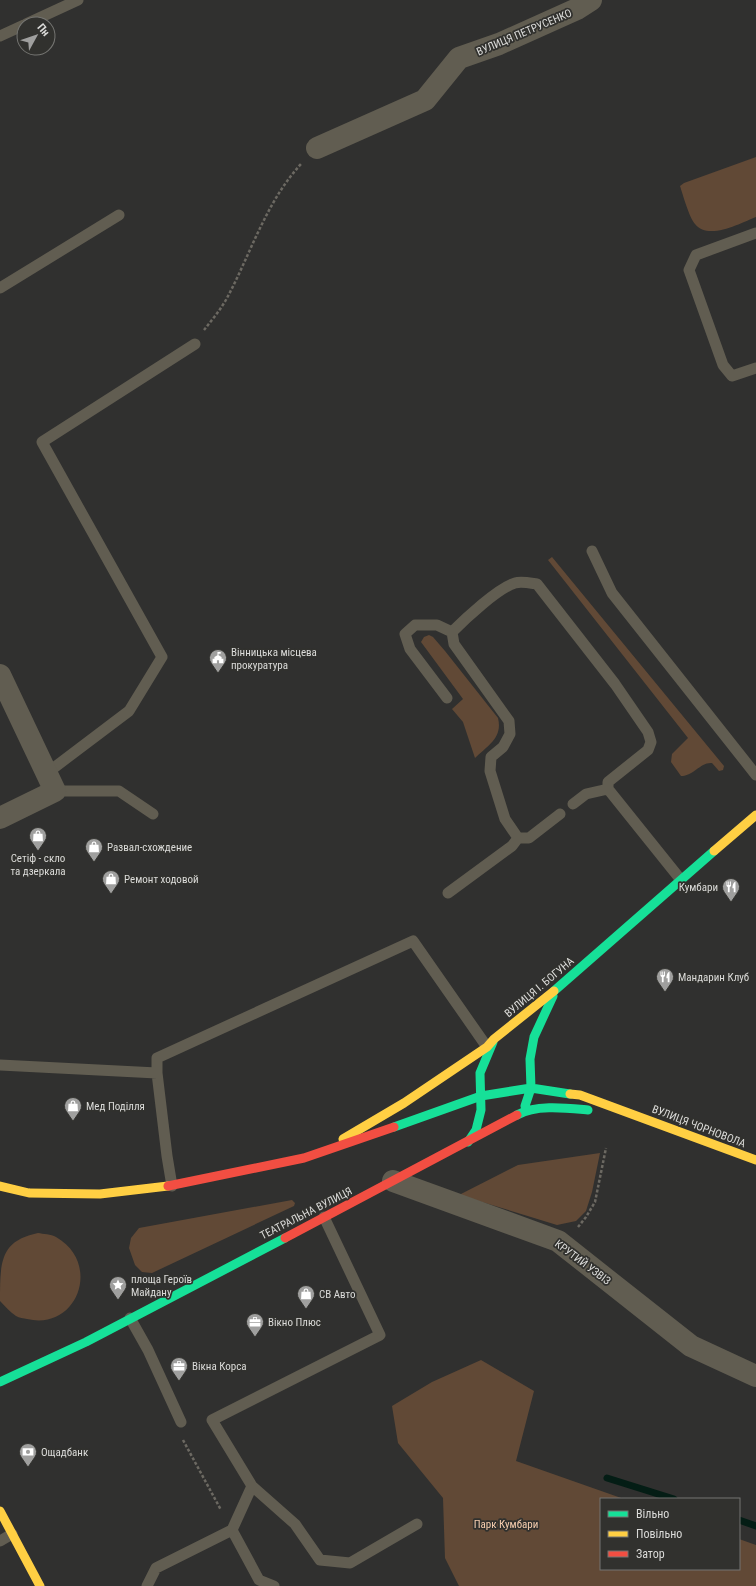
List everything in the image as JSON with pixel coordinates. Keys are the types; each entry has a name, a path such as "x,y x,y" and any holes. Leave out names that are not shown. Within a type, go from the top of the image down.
{"main road":[{"name":"ВУЛИЦЯ І. БОГУНА","path":"319,1153 404,1103 491,1043 557,988 756,815"},
{"path":"524,1111 531,1088 530,1059 534,1037 545,1010 557,988"},
{"path":"468,1142 476,1130 481,1110 480,1073 491,1043"},
{"path":"0,1186 29,1193 100,1194 172,1186 304,1158 481,1096 531,1088 580,1095 633,1114"},
{"path":"481,1096 488,1105"},
{"name":"ТЕАТРАЛЬНА ВУЛИЦЯ","path":"0,1382 86,1342 324,1216 393,1182 524,1111 562,1107 633,1114"},
{"path":"498,1113 508,1120"},
{"name":"ВУЛИЦЯ ЧОРНОВОЛА","path":"633,1114 756,1160"},
{"path":"0,1511 40,1586"}],"street":[{"name":"ВУЛИЦЯ ПЕТРУСЕНКО","path":"317,148 425,100 460,58 500,44 577,10 591,0"},
{"path":"0,675 51,782 0,818"},
{"name":"КРУТИЙ УЗВІЗ","path":"393,1182 558,1241 691,1346 756,1376"}],"lane":[{"path":"44,16 78,0"},
{"path":"0,36 16,29"},
{"path":"0,288 119,215"},
{"path":"756,233 696,255 689,270 723,365 732,376 756,368"},
{"path":"51,782 129,710 162,657 42,442 195,344"},
{"path":"592,551 612,593 756,775"},
{"path":"452,632 464,619 497,593 515,583 536,584 615,684 648,732 651,742 648,750 608,782 608,789 681,880"},
{"path":"447,698 410,649 405,634 415,625 437,625 452,632"},
{"path":"452,632 454,644 509,721 510,734 503,747 491,757 490,771 505,819 518,838"},
{"path":"51,782 119,791 153,814"},
{"path":"573,804 586,794 608,789"},
{"path":"518,838 529,838 560,814"},
{"path":"448,894 512,846 518,838"},
{"path":"172,1186 157,1073 157,1058 413,941 491,1043"},
{"path":"0,1065 157,1073"},
{"path":"324,1216 380,1335 212,1420 252,1486 296,1524 320,1560 350,1563 417,1524"},
{"path":"130,1318 148,1350 181,1422"},
{"path":"147,1586 156,1568 232,1530 252,1486"},
{"path":"232,1530 259,1580 274,1586"},
{"path":"0,1541 12,1534"}],"path":[{"path":"195,344 227,298 268,210 295,171 317,148"},
{"path":"563,1246 586,1217 595,1202 606,1148"},
{"path":"181,1422 176,1429 232,1530"}],"green space":[{"path":"756,157 756,217 734,226 716,231 701,229 695,224 686,206 680,186 684,183"},
{"path":"552,557 724,766 723,770 719,771 712,763 708,763 690,774 681,776 671,762 672,754 688,738 548,560"},
{"path":"429,635 433,637 445,651 498,718 499,725 496,736 493,741 475,758 463,722 452,709 463,699 421,642 424,637"},
{"path":"600,1153 592,1192 586,1211 576,1221 557,1225 459,1195 518,1165"},
{"path":"292,1200 295,1203 294,1206 152,1273 142,1272 135,1265 129,1248 131,1238 139,1228"},
{"path":"38,1233 54,1236 70,1248 78,1262 80,1278 78,1292 71,1305 60,1315 45,1320 17,1317 0,1301 2,1264 5,1255 9,1248 16,1242 25,1237"},
{"name":"Парк Кумбари","path":"481,1360 534,1391 516,1461 621,1498 600,1498 600,1570 740,1570 740,1539 756,1545 756,1586 459,1586 445,1558 443,1498 398,1443 392,1406 432,1382"}],"waterway":[{"name":"Кумбари","path":"607,1478 671,1498"},
{"name":"Кумбари","path":"740,1520 756,1526"}],"traffic: fast":[{"path":"554,991 714,851"},
{"path":"525,1106 531,1088 530,1059 534,1037 553,996"},
{"path":"468,1142 476,1130 481,1110 480,1073 493,1042"},
{"path":"394,1127 481,1096 531,1088 570,1094"},
{"path":"517,1115 533,1109 542,1108 588,1110"},
{"path":"0,1382 86,1342 285,1238"}],"traffic: slow":[{"path":"714,851 756,815"},
{"path":"343,1139 404,1103 487,1047 494,1039 554,991"},
{"path":"570,1094 580,1095 756,1160"},
{"path":"0,1186 29,1193 100,1194 168,1186"},
{"path":"0,1511 40,1586"}],"traffic: jam":[{"path":"285,1238 517,1115"},
{"path":"168,1186 304,1158 394,1127"}],"place":[{"name":"Вінницька місцева прокуратура","path":"218,673"},
{"name":"Сетіф - скло та дзеркала","path":"38,851"},
{"name":"Развал-схождение","path":"94,862"},
{"name":"Ремонт ходовой","path":"111,894"},
{"name":"Кумбари","path":"731,902"},
{"name":"Мандарин Клуб","path":"665,992"},
{"name":"Мед Поділля","path":"73,1121"},
{"name":"площа Героїв Майдану","path":"118,1300"},
{"name":"СВ Авто","path":"306,1309"},
{"name":"Вікно Плюс","path":"255,1337"},
{"name":"Вікна Корса","path":"179,1381"},
{"name":"Ощадбанк","path":"28,1467"}]}
